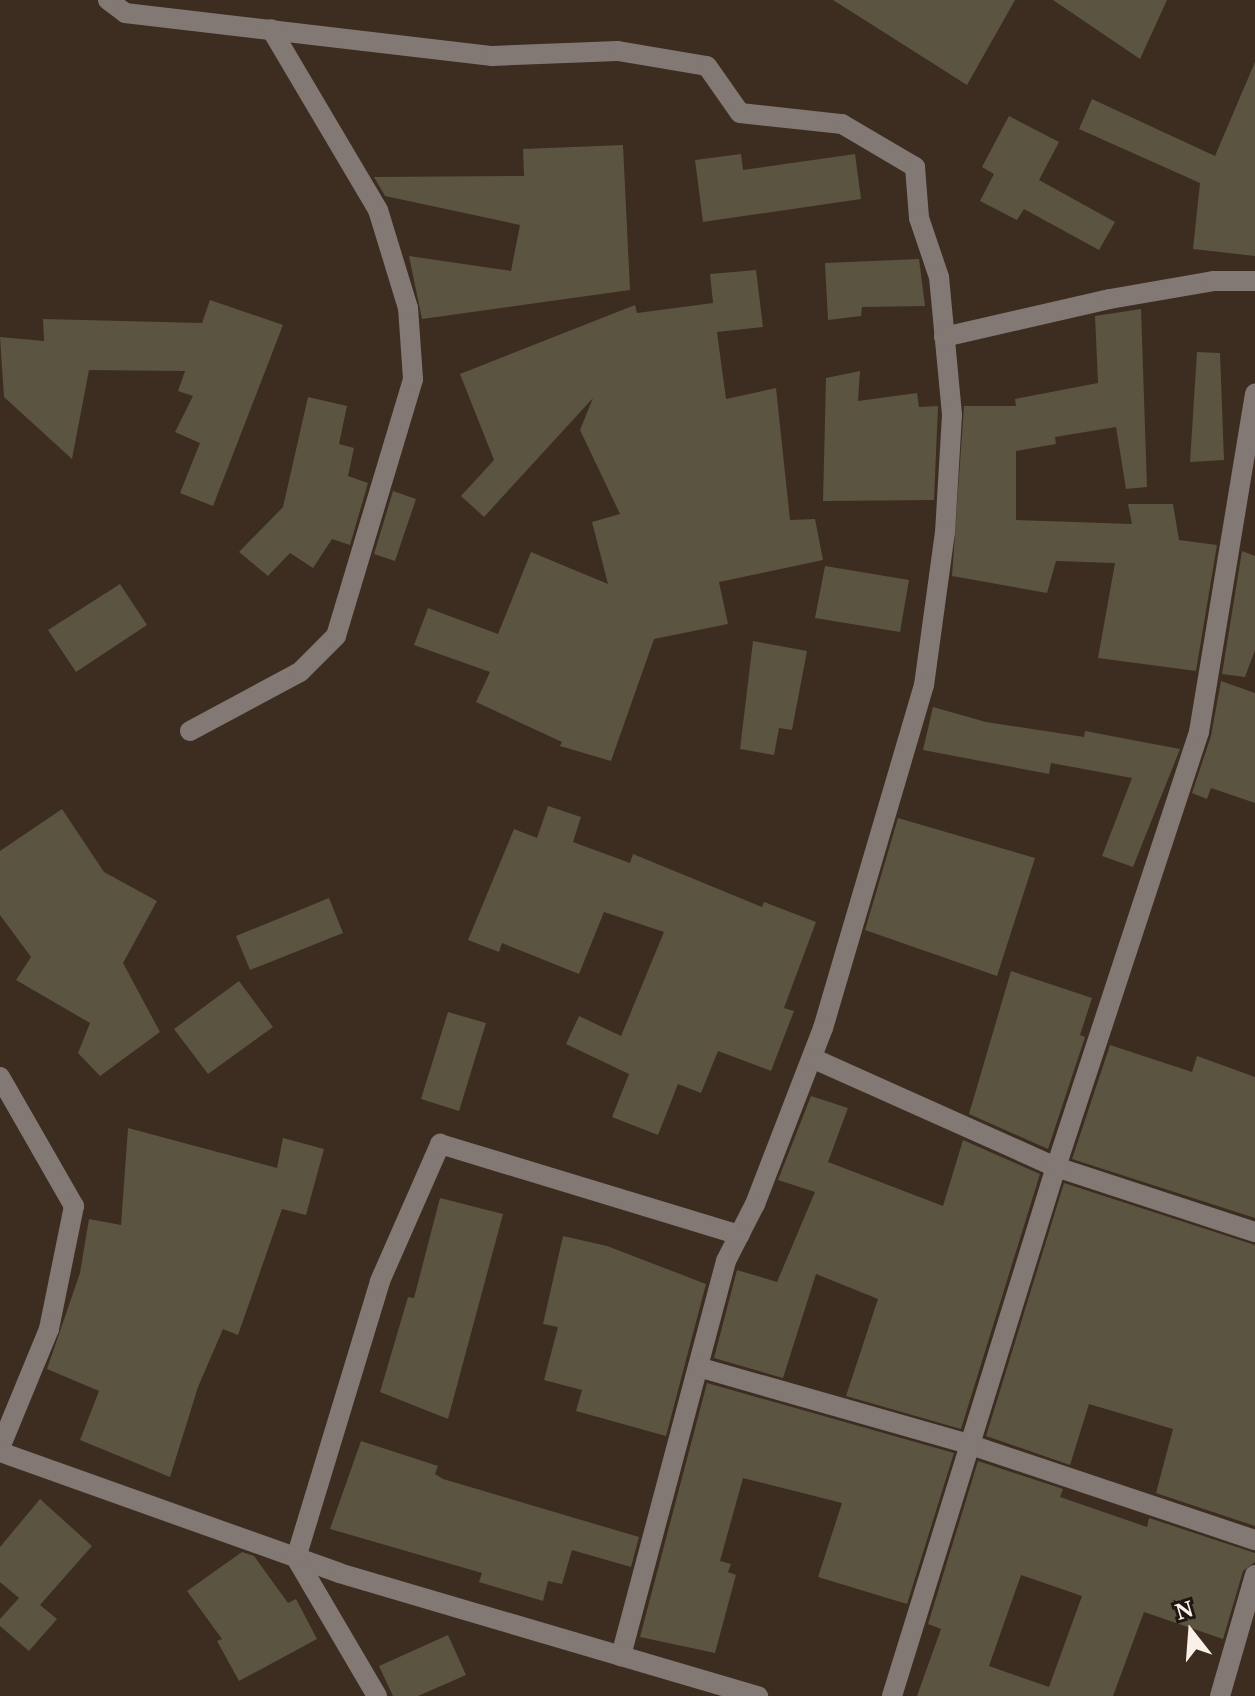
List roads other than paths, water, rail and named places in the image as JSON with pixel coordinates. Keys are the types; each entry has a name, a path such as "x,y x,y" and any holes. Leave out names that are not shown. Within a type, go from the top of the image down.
{"street":[{"path":"108,0 125,13 492,56 633,53 707,66 740,113 842,124 915,167 919,218 939,277 952,415 945,532 924,685 812,1058 726,1261 621,1656"},
{"path":"190,731 300,672 336,636 413,379 408,308 378,210 271,29"},
{"path":"944,337 1110,299 1214,281 1255,281"},
{"path":"892,1696 1056,1167 1199,732 1255,394"},
{"path":"812,1058 1056,1167 1255,1232"},
{"path":"0,1077 74,1206 49,1329 0,1450 296,1558 758,1696"},
{"path":"377,1696 296,1558 380,1281 440,1144 739,1235"},
{"path":"698,1367 968,1444 1255,1540"},
{"path":"1220,1696 1255,1575"}]}
